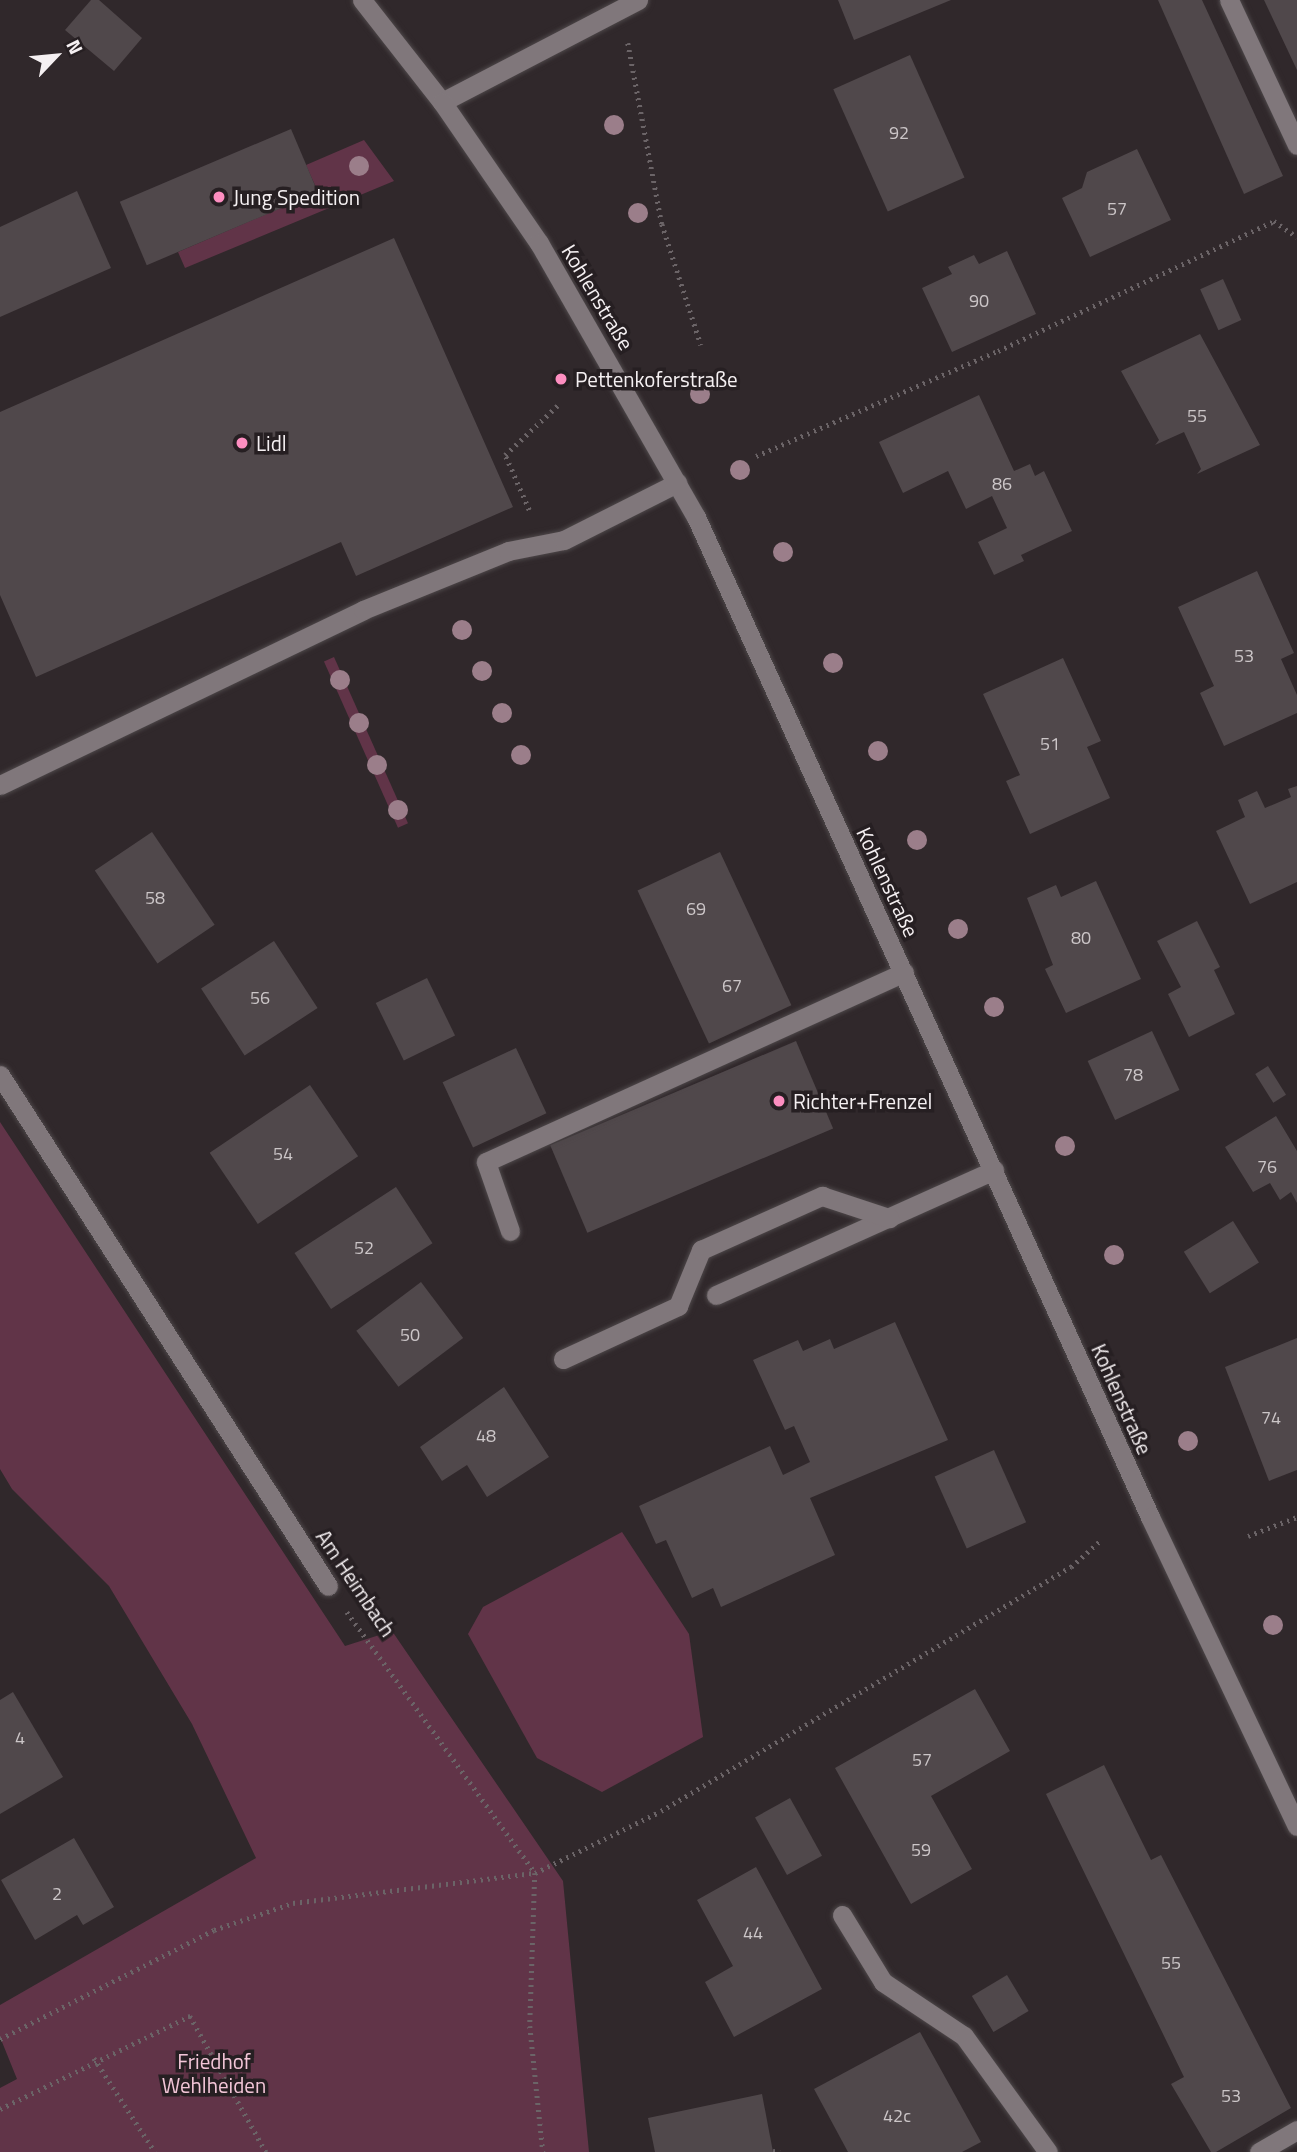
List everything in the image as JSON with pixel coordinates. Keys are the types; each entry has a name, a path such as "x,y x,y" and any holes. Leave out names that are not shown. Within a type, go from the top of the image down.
{"main road":[{"name":"Kohlenstraße","path":"362,0 442,102 539,243 677,483 1297,1826"},
{"path":"1229,0 1297,145"},
{"path":"442,102 630,4"},
{"path":"0,786 363,610 508,551 564,540 677,483"},
{"path":"510,1231 486,1162 904,972"},
{"name":"Am Heimbach","path":"0,1074 328,1586"},
{"path":"716,1295 994,1170"},
{"path":"563,1359 678,1306 701,1250 822,1196 889,1218"},
{"path":"842,1915 883,1982 964,2036 1048,2152"},
{"path":"1259,2152 1297,2130"}],"path":[{"path":"630,4 662,224 701,345"},
{"path":"756,456 999,351 1274,221 1297,237"},
{"path":"544,544 505,455 558,405"},
{"path":"1248,1536 1297,1517"},
{"path":"0,2039 214,1930 292,1903 535,1873 662,1811 1071,1567 1099,1542"},
{"name":"Am Heimbach","path":"328,1586 535,1873"},
{"path":"535,1873 530,2026 543,2152"},
{"path":"0,2109 94,2058 190,2015 266,2152"},
{"path":"94,2058 155,2152"},
{"path":"773,2151 780,2152"}],"green space":[{"path":"364,140 394,181 185,268 178,252 318,192 306,165"},
{"path":"334,657 408,823 398,828 324,661"},
{"name":"Friedhof Wehlheiden","path":"0,1122 345,1646 392,1631 563,1881 589,2152 0,2152 0,2088 17,2079 0,2037 0,2005 256,1858 192,1724 109,1586 12,1489 0,1469"},
{"path":"622,1532 689,1634 703,1737 602,1792 537,1758 468,1634 483,1607"}],"building":[{"path":"91,0 99,0 142,38 114,71 65,30"},
{"path":"838,0 951,0 854,40"},
{"path":"1158,0 1202,0 1283,176 1244,194"},
{"path":"1264,0 1297,0 1297,70"},
{"path":"910,55 965,177 888,212 833,89"},
{"name":"Jung Spedition","path":"291,129 318,193 147,265 120,202"},
{"path":"1137,149 1171,220 1090,257 1062,198 1082,188 1087,172"},
{"path":"77,191 111,268 0,317 0,227"},
{"name":"Lidl","path":"394,238 513,507 356,576 341,542 36,677 0,595 0,412"},
{"path":"1007,251 1036,314 952,352 922,288 952,274 948,267 974,255 979,264"},
{"path":"1223,279 1241,320 1218,330 1200,289"},
{"path":"1200,334 1260,445 1197,474 1201,469 1184,432 1155,445 1159,440 1121,371"},
{"path":"979,395 1014,471 1030,464 1035,476 1044,471 1072,531 1021,555 1024,561 994,575 978,542 1007,528 992,496 966,509 948,471 903,493 879,442"},
{"path":"1257,571 1294,653 1281,659 1297,695 1297,713 1224,746 1200,693 1214,686 1178,607"},
{"path":"1063,658 1101,741 1087,747 1110,798 1030,834 1006,781 1020,775 983,694"},
{"path":"1297,786 1297,882 1250,904 1216,831 1245,817 1238,800 1257,791 1265,808 1291,797 1288,789"},
{"path":"152,832 215,925 157,963 95,871"},
{"path":"720,852 791,1005 709,1044 638,890"},
{"path":"1096,881 1141,979 1066,1013 1045,969 1053,965 1027,898 1056,885 1061,897"},
{"path":"1197,921 1220,967 1214,970 1235,1014 1189,1037 1168,994 1181,987 1157,941"},
{"path":"274,941 318,1008 245,1055 201,988"},
{"path":"427,978 455,1036 404,1061 376,1003"},
{"path":"1152,1031 1179,1090 1115,1120 1088,1061"},
{"path":"796,1041 833,1128 587,1233 550,1145"},
{"path":"516,1048 546,1113 473,1147 443,1082"},
{"path":"1268,1066 1286,1095 1273,1103 1255,1074"},
{"path":"310,1085 358,1156 258,1224 210,1153"},
{"path":"1276,1116 1297,1151 1297,1203 1291,1192 1280,1200 1270,1183 1253,1192 1225,1147"},
{"path":"396,1187 432,1243 331,1309 295,1253"},
{"path":"1233,1221 1259,1263 1210,1293 1184,1252"},
{"path":"421,1282 463,1338 398,1387 356,1331"},
{"path":"895,1322 948,1440 810,1498 835,1555 721,1607 713,1588 692,1598 666,1540 656,1544 639,1506 770,1446 783,1475 810,1462 794,1426 785,1430 753,1360 798,1340 803,1351 830,1339 834,1349"},
{"path":"1297,1338 1297,1470 1269,1481 1225,1367"},
{"path":"504,1387 549,1457 487,1497 467,1465 442,1481 420,1447"},
{"path":"994,1450 1026,1522 967,1549 935,1476"},
{"path":"975,1689 1010,1751 931,1796 972,1869 911,1904 835,1768"},
{"path":"13,1692 63,1777 0,1814 0,1700"},
{"path":"1104,1765 1151,1860 1161,1855 1291,2108 1216,2152 1211,2152 1171,2084 1184,2077 1046,1794"},
{"path":"790,1798 822,1856 787,1875 755,1817"},
{"path":"74,1838 114,1907 83,1925 77,1915 35,1940 1,1880"},
{"path":"756,1867 822,1989 734,2037 705,1982 733,1966 697,1900"},
{"path":"1007,1975 1029,2011 993,2032 972,1996"},
{"path":"920,2032 981,2142 962,2152 848,2152 814,2089"},
{"path":"762,2094 773,2152 655,2152 648,2118"}],"place":[{"name":"Jung Spedition","path":"219,197"},
{"name":"Pettenkoferstraße","path":"561,379"},
{"name":"Lidl","path":"242,443"},
{"name":"Richter+Frenzel","path":"779,1101"}]}
